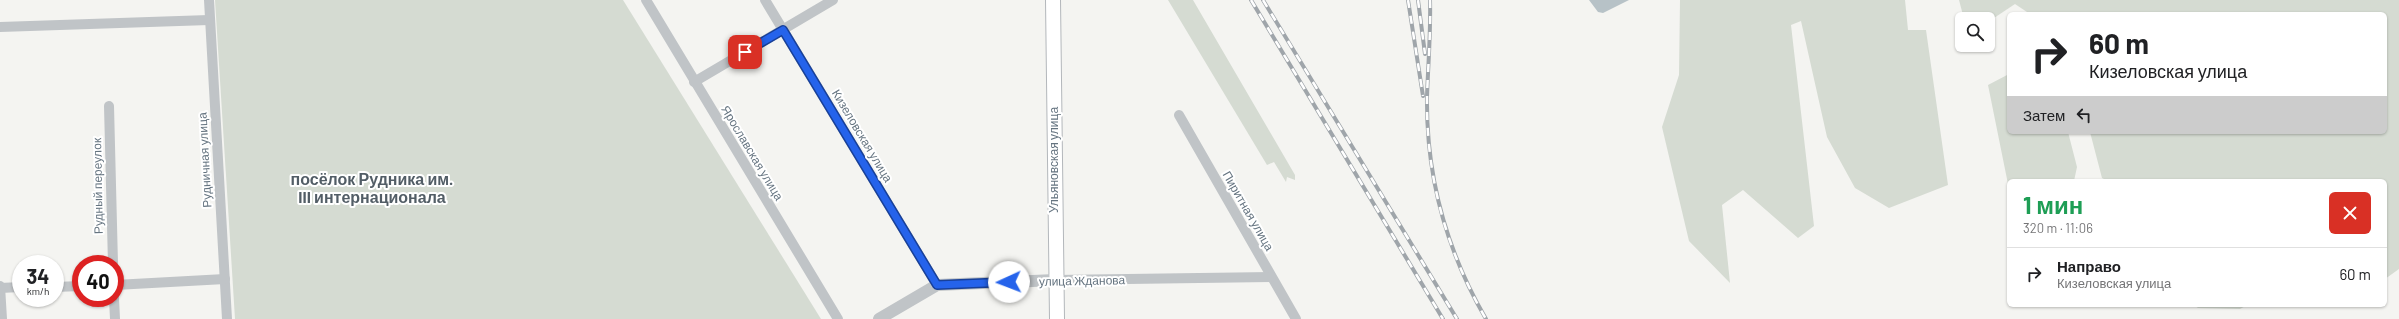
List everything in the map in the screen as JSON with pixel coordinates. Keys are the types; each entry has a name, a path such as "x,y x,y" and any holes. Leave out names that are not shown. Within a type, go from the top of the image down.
{"main road":[{"name":"Ульяновская улица","path":"1053,0 1055,280 1057,319"}],"street":[{"name":"Рудничная улица","path":"209,0 227,319"},
{"name":"Ярославская улица","path":"646,0 838,319"},
{"name":"Кизеловская улица","path":"765,0 937,285"},
{"path":"694,82 833,0"},
{"path":"0,27 209,20"},
{"name":"Рудный переулок","path":"109,106 113,255"},
{"name":"Пиритная улица","path":"1179,115 1296,319"},
{"name":"улица Жданова","path":"878,319 937,285 1055,280 1271,277"},
{"path":"124,285 225,279"},
{"path":"2,319 0,287 12,287"},
{"path":"114,307 115,319"}],"shaded area":[{"path":"215,0 623,0 821,319 235,319"},
{"path":"1168,0 1193,0 1295,175 1295,180 1287,177 1286,182 1274,162 1267,165"},
{"path":"1589,0 1629,0 1603,13 1598,12"},
{"path":"1680,0 1905,0 1908,30 1926,30 1948,185 1889,208 1855,188 1827,137 1801,21 1791,25 1814,226 1798,238 1743,190 1722,205 1730,283 1689,241 1662,127 1679,75"},
{"path":"1959,0 2399,0 2399,269 2387,278 2387,179 2104,179 2102,178 2091,134 2387,134 2387,12 2027,12 2015,4 1995,17 1995,12 1962,12"},
{"path":"2007,75 2007,134 2069,134 2077,167 2074,179 2007,179 1988,85"},
{"path":"2197,307 2244,307 2240,309"}],"railway":[{"path":"1251,0 1443,319"},
{"path":"1263,0 1457,319"},
{"path":"1408,0 1423,96"},
{"path":"1418,0 1425,54"},
{"path":"1430,0 1427,97 1430,156 1441,212 1449,240 1472,293 1486,319"}],"district":[{"name":"посёлок Рудника им. III интернационала","path":"372,188"}],"route":[{"path":"745,52 783,30 937,285 1009,282"}]}
